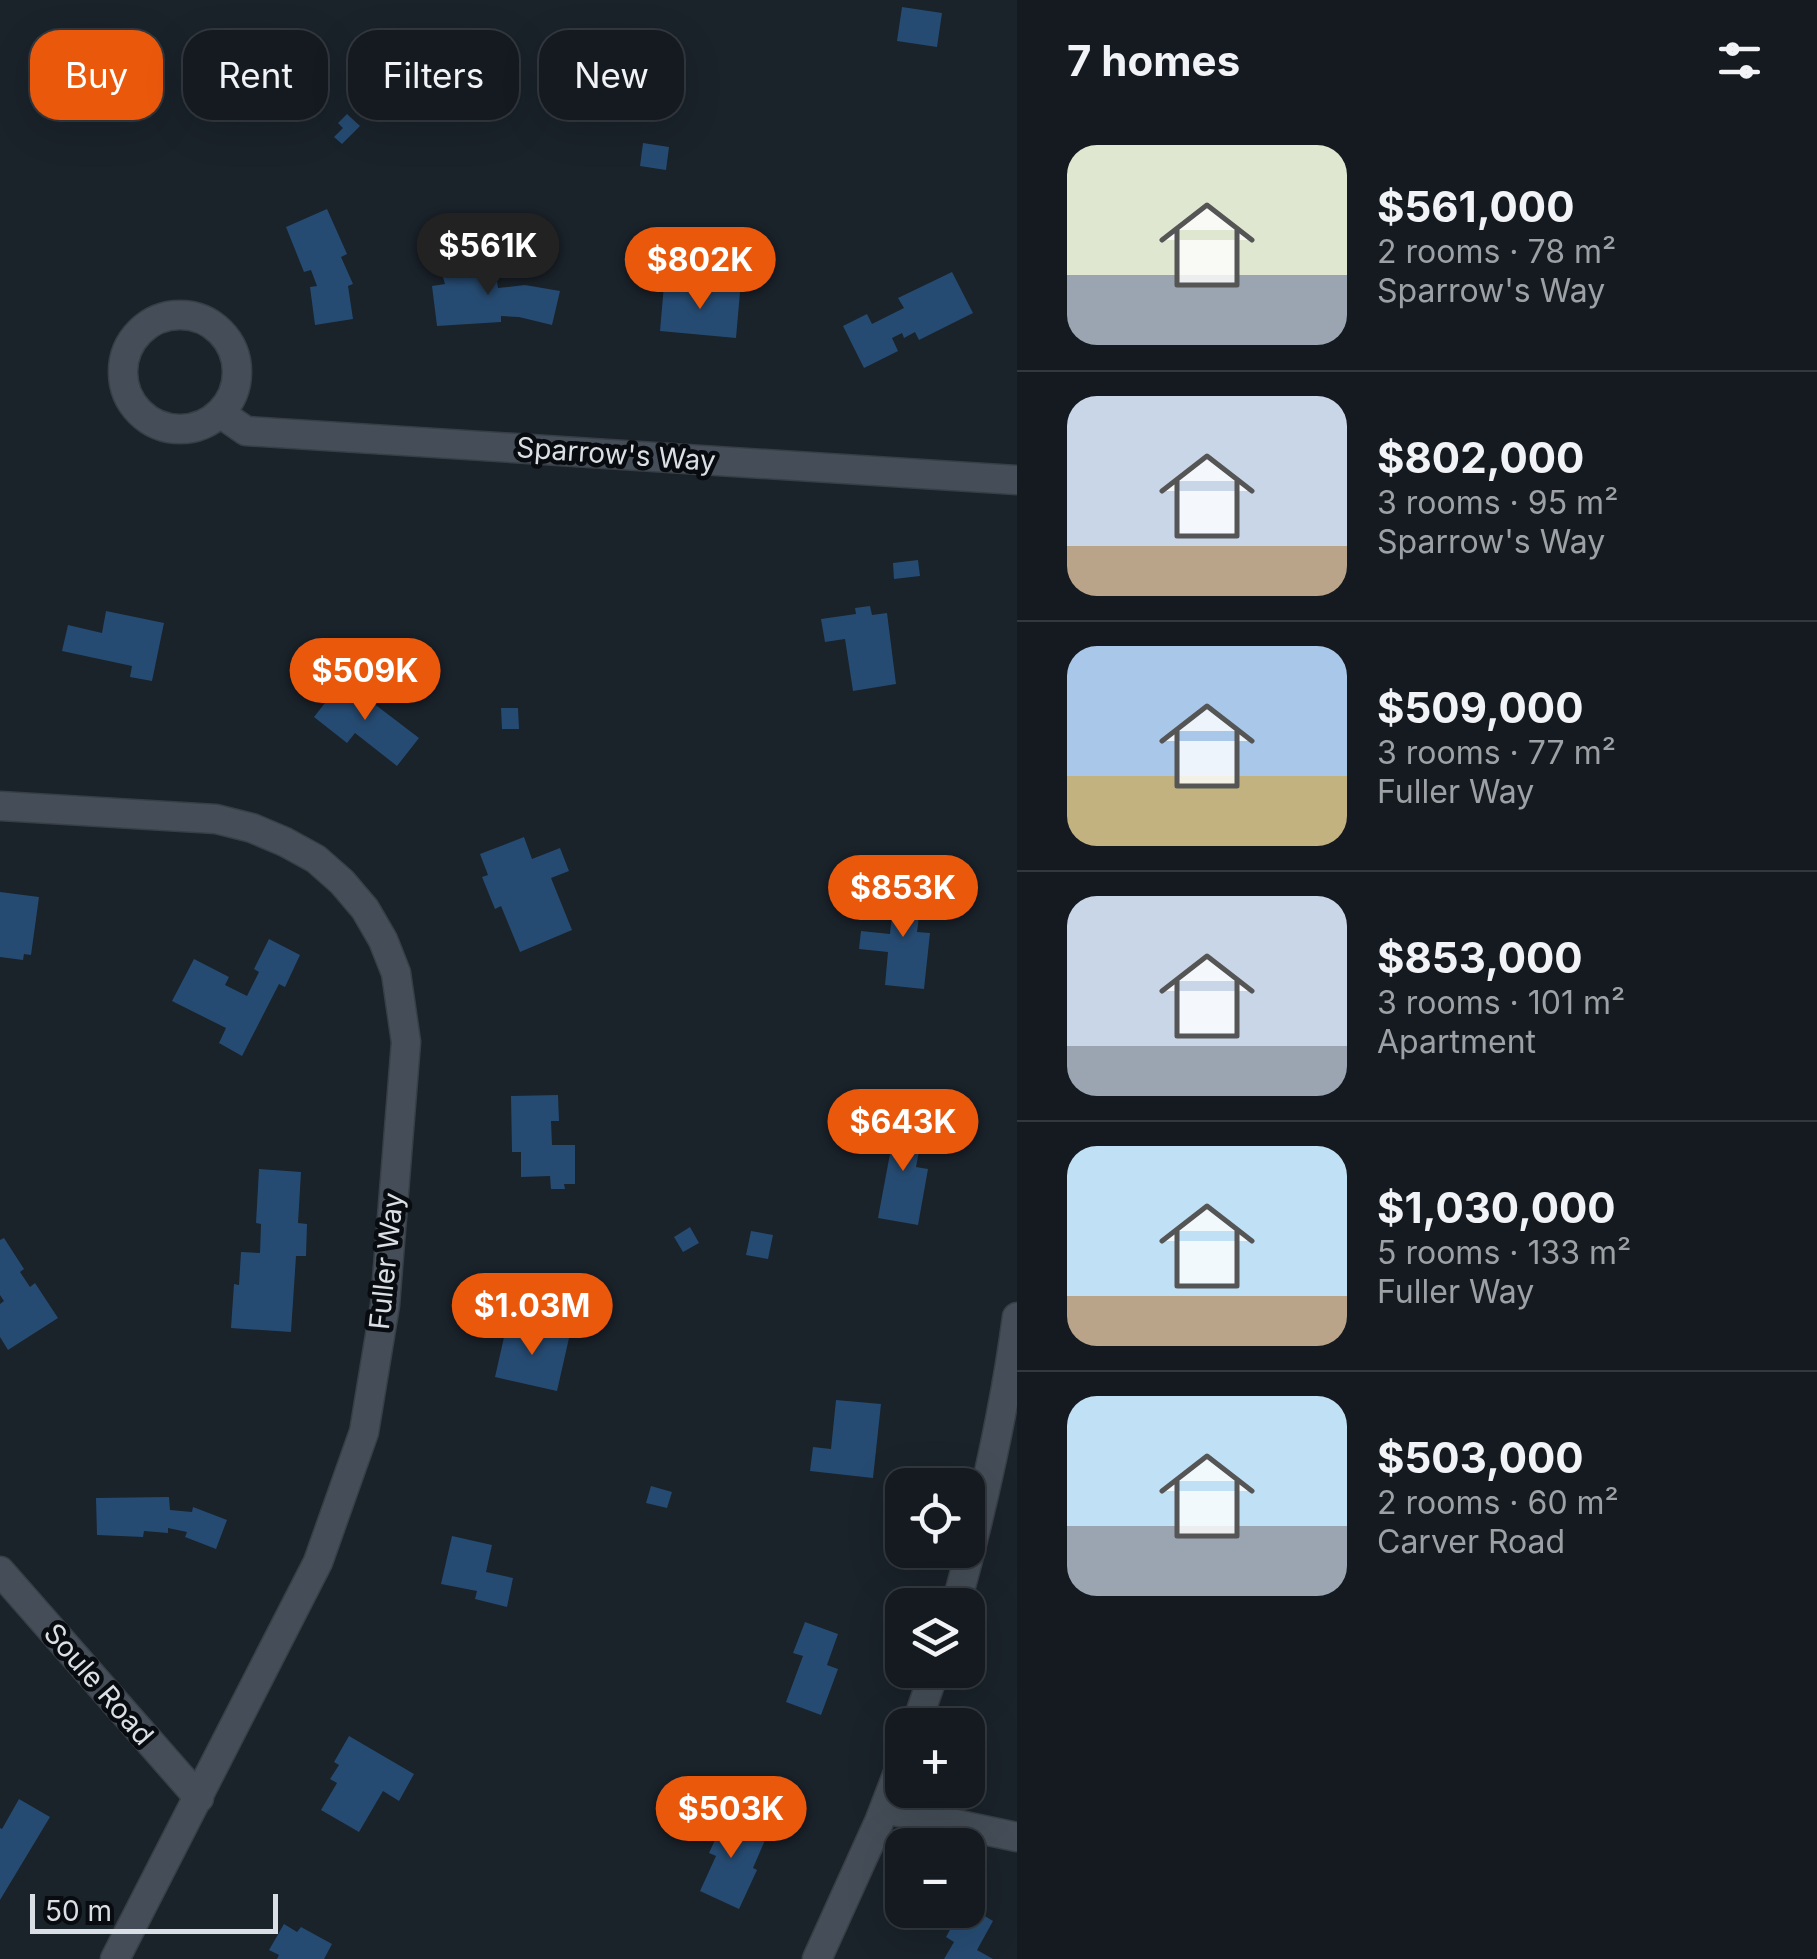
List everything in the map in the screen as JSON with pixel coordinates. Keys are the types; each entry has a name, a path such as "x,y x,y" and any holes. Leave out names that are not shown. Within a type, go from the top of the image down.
{"street":[{"path":"183,315 209,322 220,330 234,352 237,378 220,413 189,428 155,423 140,413 130,399 123,370 137,335 157,319 183,315"},
{"name":"Sparrow's Way","path":"220,413 246,431 1017,480"},
{"name":"Fuller Way","path":"0,806 216,819 252,828 316,860 365,909 384,940 401,996 406,1042 385,1305 364,1432 318,1562 115,1959"},
{"path":"961,1588 997,1440 1017,1317"},
{"name":"Soule Road","path":"0,1570 199,1798"},
{"path":"817,1959 884,1808 1017,1837"}],"building":[{"path":"902,7 942,13 937,47 897,41"},
{"path":"347,114 348,120 360,126 342,144 334,137 343,128 338,123"},
{"path":"643,143 669,147 666,170 640,166"},
{"path":"327,209 347,254 341,257 353,284 348,286 353,319 315,325 310,287 317,286 311,270 304,272 286,227"},
{"path":"485,258 488,282 497,281 498,288 525,285 560,291 552,325 501,316 501,322 437,326 432,286 445,284 443,277 452,276 450,262"},
{"path":"952,272 973,313 919,340 915,332 904,338 902,333 892,338 898,351 864,368 843,326 867,314 872,324 904,308 898,298"},
{"path":"664,285 740,292 736,338 660,331"},
{"path":"918,560 920,576 894,579 893,563"},
{"path":"870,606 872,615 887,613 896,684 853,691 845,639 825,642 821,619 856,614 855,608"},
{"path":"106,611 164,623 152,681 130,677 132,666 62,651 68,625 102,633"},
{"path":"343,680 419,738 397,766 355,733 347,743 314,717"},
{"path":"501,708 518,708 519,729 502,729"},
{"path":"524,837 532,859 560,848 569,871 551,878 572,930 520,952 501,906 495,909 482,877 488,875 480,854"},
{"path":"895,885 927,888 924,916 919,916 917,932 930,933 924,989 885,985 888,952 859,949 861,931 890,934"},
{"path":"0,892 39,897 31,955 24,954 23,960 0,957"},
{"path":"269,939 300,955 285,987 279,984 242,1056 219,1043 226,1028 172,1001 194,959 229,977 225,985 247,996 259,972 254,969"},
{"path":"558,1095 559,1121 551,1121 552,1145 575,1145 575,1184 551,1189 550,1176 521,1177 521,1152 512,1152 511,1096"},
{"path":"888,1119 924,1125 916,1167 928,1169 918,1225 878,1218 892,1143 884,1141"},
{"path":"259,1169 301,1172 298,1223 307,1224 306,1256 296,1256 291,1332 231,1328 241,1252 260,1253 261,1224 256,1223"},
{"path":"690,1227 699,1243 683,1252 674,1237"},
{"path":"751,1231 773,1235 768,1259 746,1255"},
{"path":"4,1238 24,1269 20,1272 30,1287 35,1283 58,1318 8,1350 0,1337 0,1304 4,1301 0,1295 0,1240"},
{"path":"507,1324 569,1338 557,1391 495,1377"},
{"path":"836,1400 881,1404 873,1478 810,1471 813,1447 831,1449"},
{"path":"651,1486 672,1492 667,1508 646,1503"},
{"path":"169,1497 170,1510 192,1512 193,1507 227,1520 216,1549 185,1537 187,1532 168,1528 168,1533 144,1531 143,1537 97,1535 96,1498"},
{"path":"452,1536 492,1545 486,1572 513,1578 507,1607 475,1599 477,1591 441,1584"},
{"path":"805,1622 838,1634 827,1665 838,1669 821,1715 786,1702 803,1656 793,1653"},
{"path":"349,1736 414,1774 399,1801 383,1791 359,1832 321,1810 337,1783 330,1779 339,1765 334,1762"},
{"path":"19,1799 50,1817 0,1900 0,1828"},
{"path":"712,1813 766,1838 739,1909 700,1891 716,1856 709,1853 715,1840 703,1834"},
{"path":"985,1916 993,1921 977,1950 993,1959 944,1959 954,1942 946,1937 951,1928 985,1928"},
{"path":"284,1924 297,1932 301,1927 332,1944 324,1959 277,1959 279,1955 269,1950"}]}
